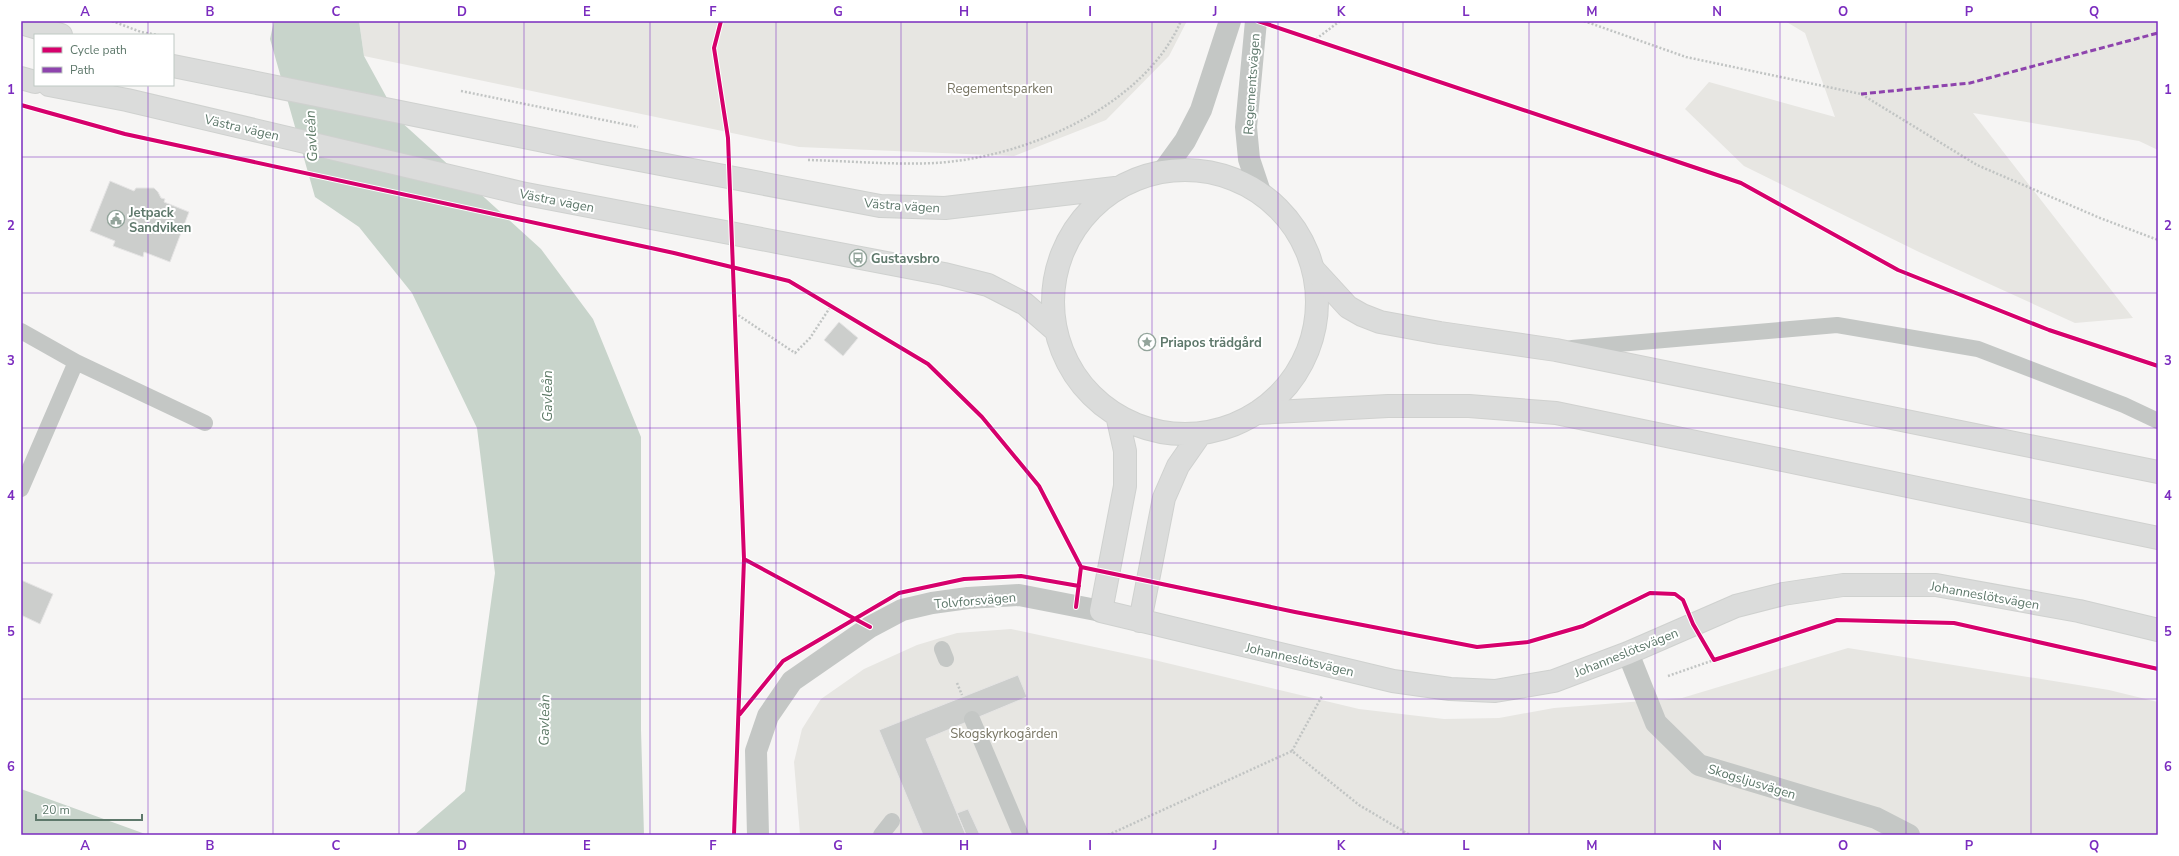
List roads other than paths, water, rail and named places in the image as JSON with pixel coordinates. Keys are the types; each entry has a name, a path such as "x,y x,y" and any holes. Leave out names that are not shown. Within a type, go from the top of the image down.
{"main road":[{"path":"21,23 58,34"},
{"name":"Västra vägen","path":"174,66 880,206 945,208 1115,188"},
{"path":"21,78 34,82"},
{"name":"Västra vägen","path":"55,86 127,100 521,193 944,274 988,285 1025,304 1056,330"},
{"path":"1189,169 1214,172 1238,180 1260,192 1284,213 1302,240 1314,270 1318,302 1314,335 1301,366 1282,393 1257,413 1230,426 1201,434 1172,434 1143,428 1117,415 1095,399 1077,379 1064,356 1056,330 1052,298 1057,265 1070,235 1090,209 1115,188 1139,177 1164,170 1189,169"},
{"path":"1314,270 1348,307 1371,319 1440,334 1556,350 2158,472"},
{"path":"1257,413 1388,406 1461,406 1556,413 2158,538"},
{"path":"1101,611 1125,486 1125,451 1117,415"},
{"path":"1140,621 1164,498 1178,466 1201,434"},
{"name":"Johanneslötsvägen","path":"1101,611 1393,681 1450,690 1495,691 1554,681 1628,653 1736,606 1783,594 1843,585 1936,585 2079,612 2158,630"}],"street":[{"path":"1164,170 1185,141 1201,110 1230,21"},
{"name":"Regementsvägen","path":"1256,21 1246,128 1249,159 1260,192"},
{"name":"Tolvforsvägen","path":"758,835 756,751 768,716 792,681 870,627 902,610 932,603 968,598 1019,595 1101,611"},
{"name":"Skogsljusvägen","path":"1628,653 1656,723 1699,766 1876,818 1909,835"}],"lane":[{"path":"1556,350 1837,325 1978,349 2124,405 2158,421"},
{"path":"21,331 76,362 204,423"},
{"path":"21,489 76,362"},
{"path":"972,719 1021,835"},
{"path":"881,835 892,821"}],"water":[{"name":"Gavleån","path":"274,21 359,21 364,56 399,120 541,249 593,319 641,437 641,730 644,835 414,835 465,791 495,573 477,428 412,293 359,227 315,197 270,39"},
{"path":"21,789 148,835 21,835"}],"place":[{"name":"Jetpack Sandviken","path":"116,219"},
{"name":"Gustavsbro","path":"858,258"},
{"name":"Priapos trädgård","path":"1147,342"}],"park label":[{"name":"Regementsparken","path":"1000,88"},
{"name":"Skogskyrkogården","path":"1004,733"}]}
